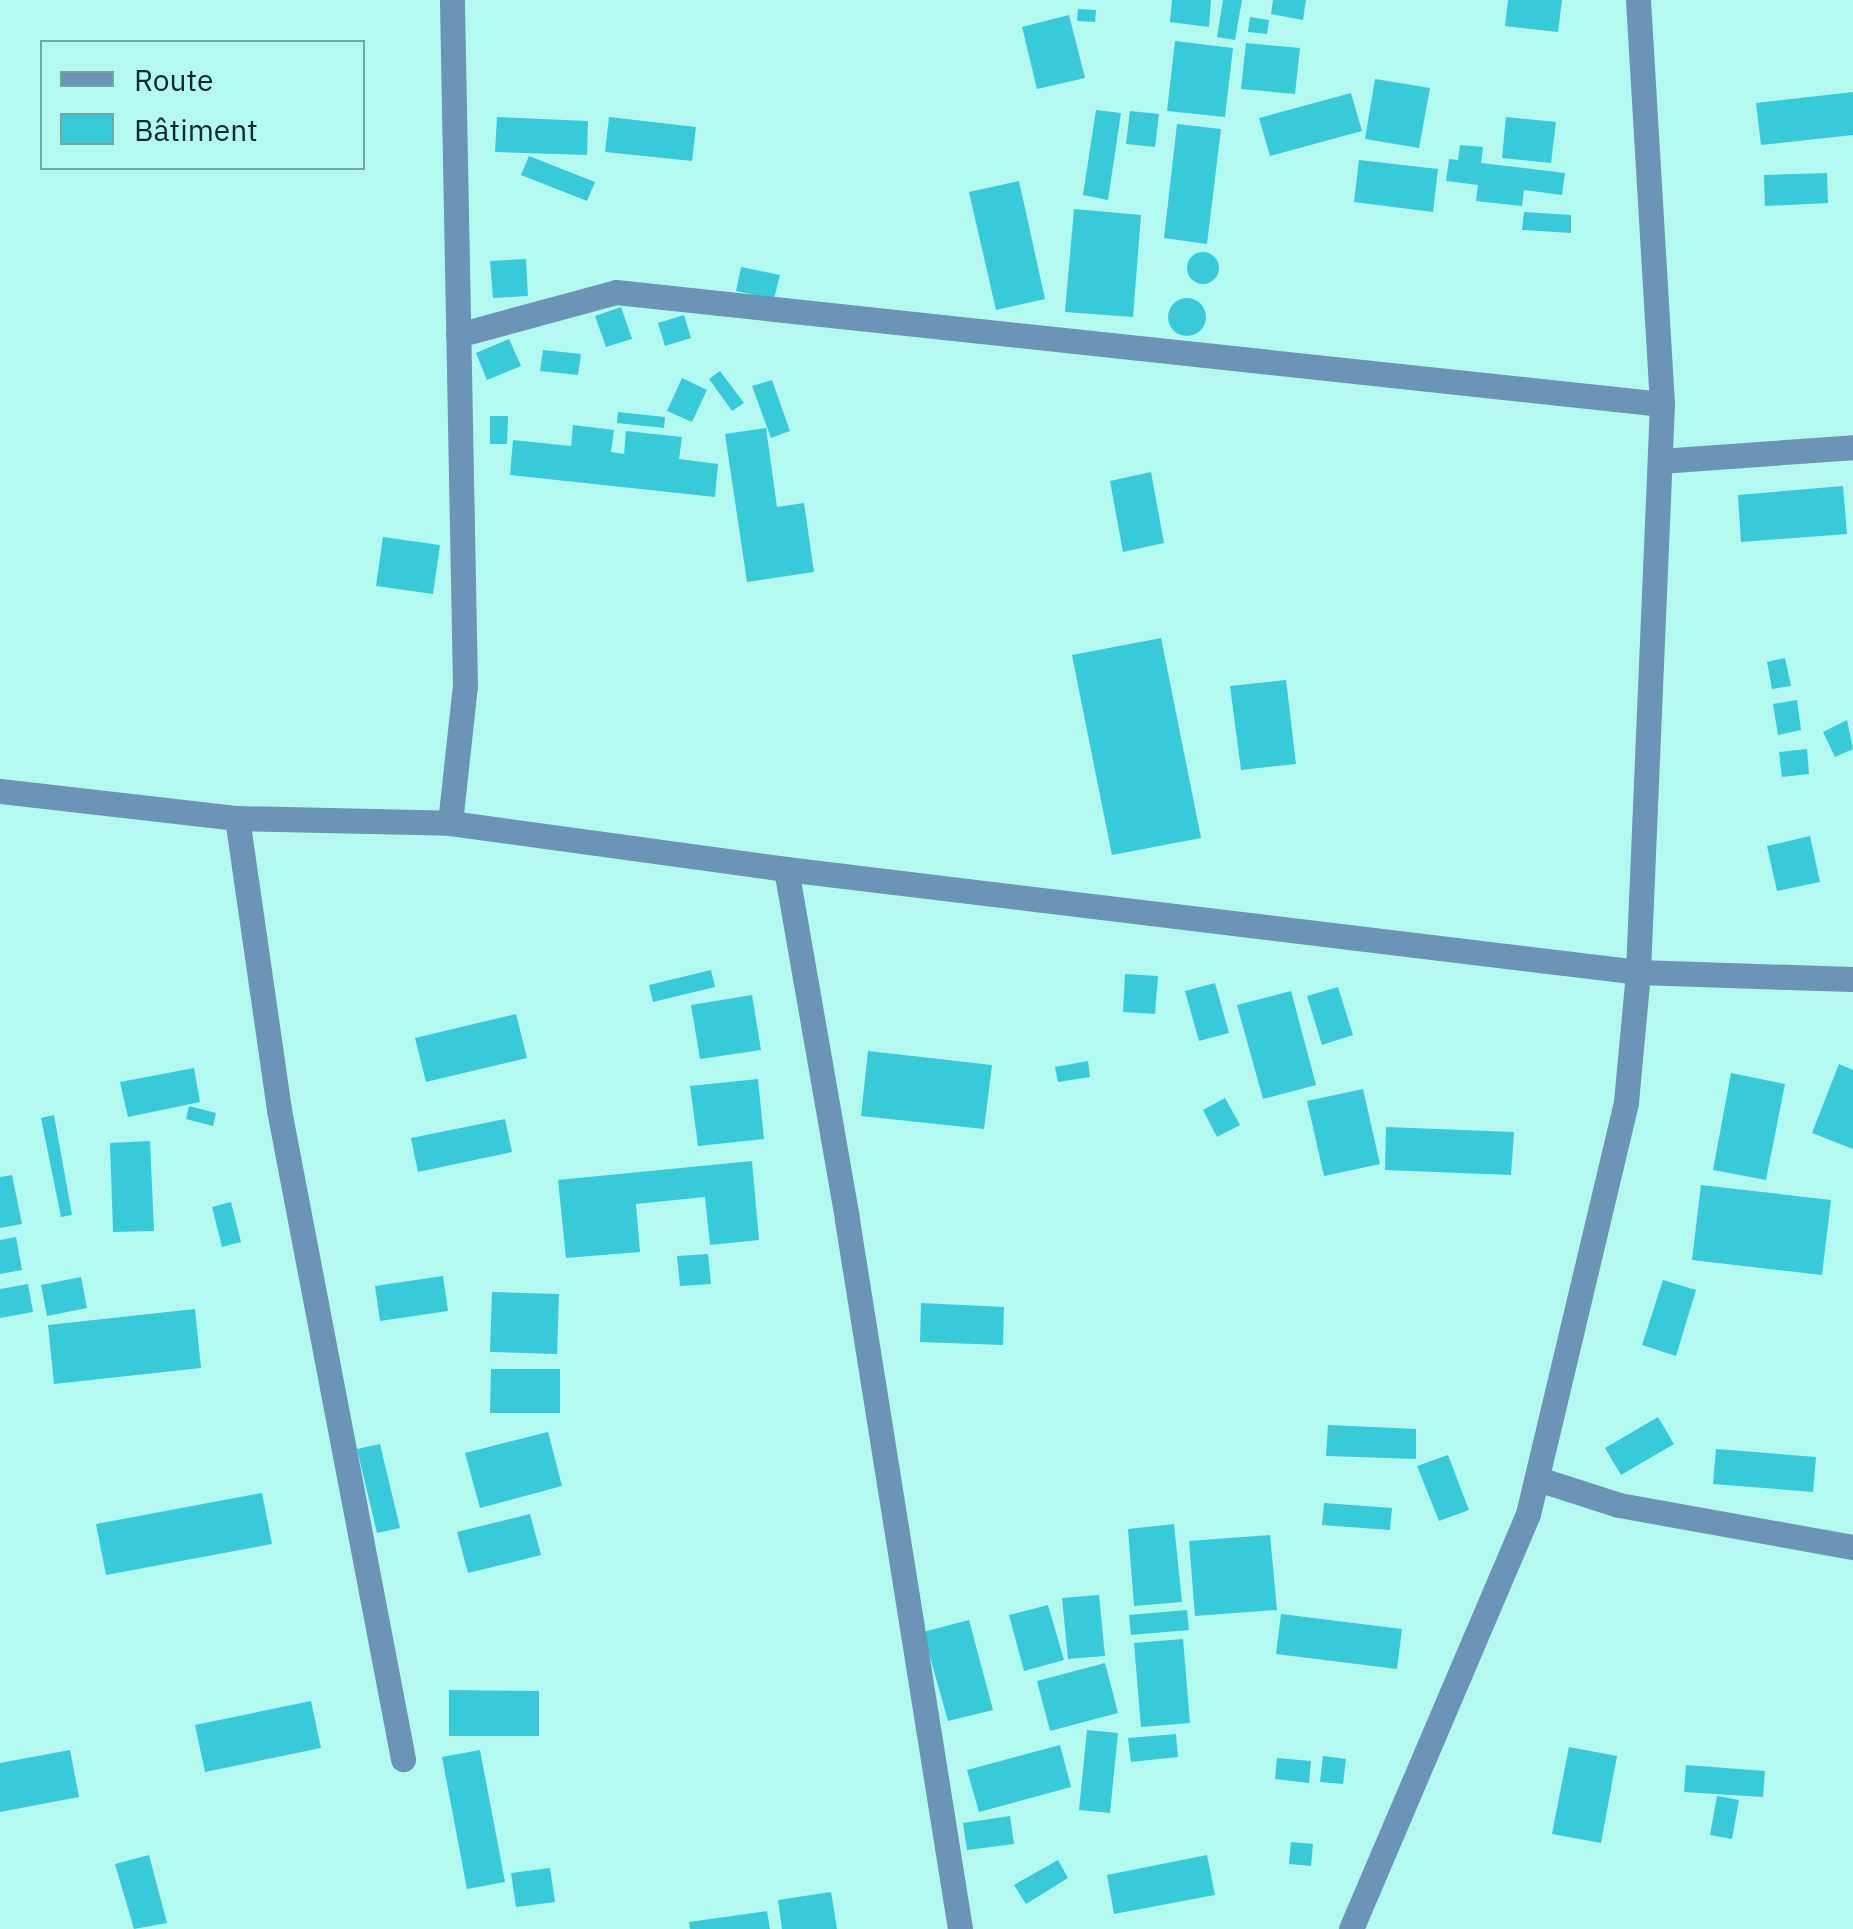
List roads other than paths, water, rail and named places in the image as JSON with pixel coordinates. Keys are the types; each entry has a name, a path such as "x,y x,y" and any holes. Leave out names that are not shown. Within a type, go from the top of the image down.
{"street":[{"path":"450,823 465,686 452,0"},
{"path":"1351,1929 1528,1514 1626,1102 1638,972 1662,404 1638,0"},
{"path":"458,334 616,292 1662,404"},
{"path":"1660,461 1853,447"},
{"path":"0,790 237,818 450,823 786,870 1638,972 1853,979"},
{"path":"237,818 279,1110 403,1760"},
{"path":"786,870 848,1220 960,1929"},
{"path":"1538,1479 1619,1505 1853,1547"}]}
